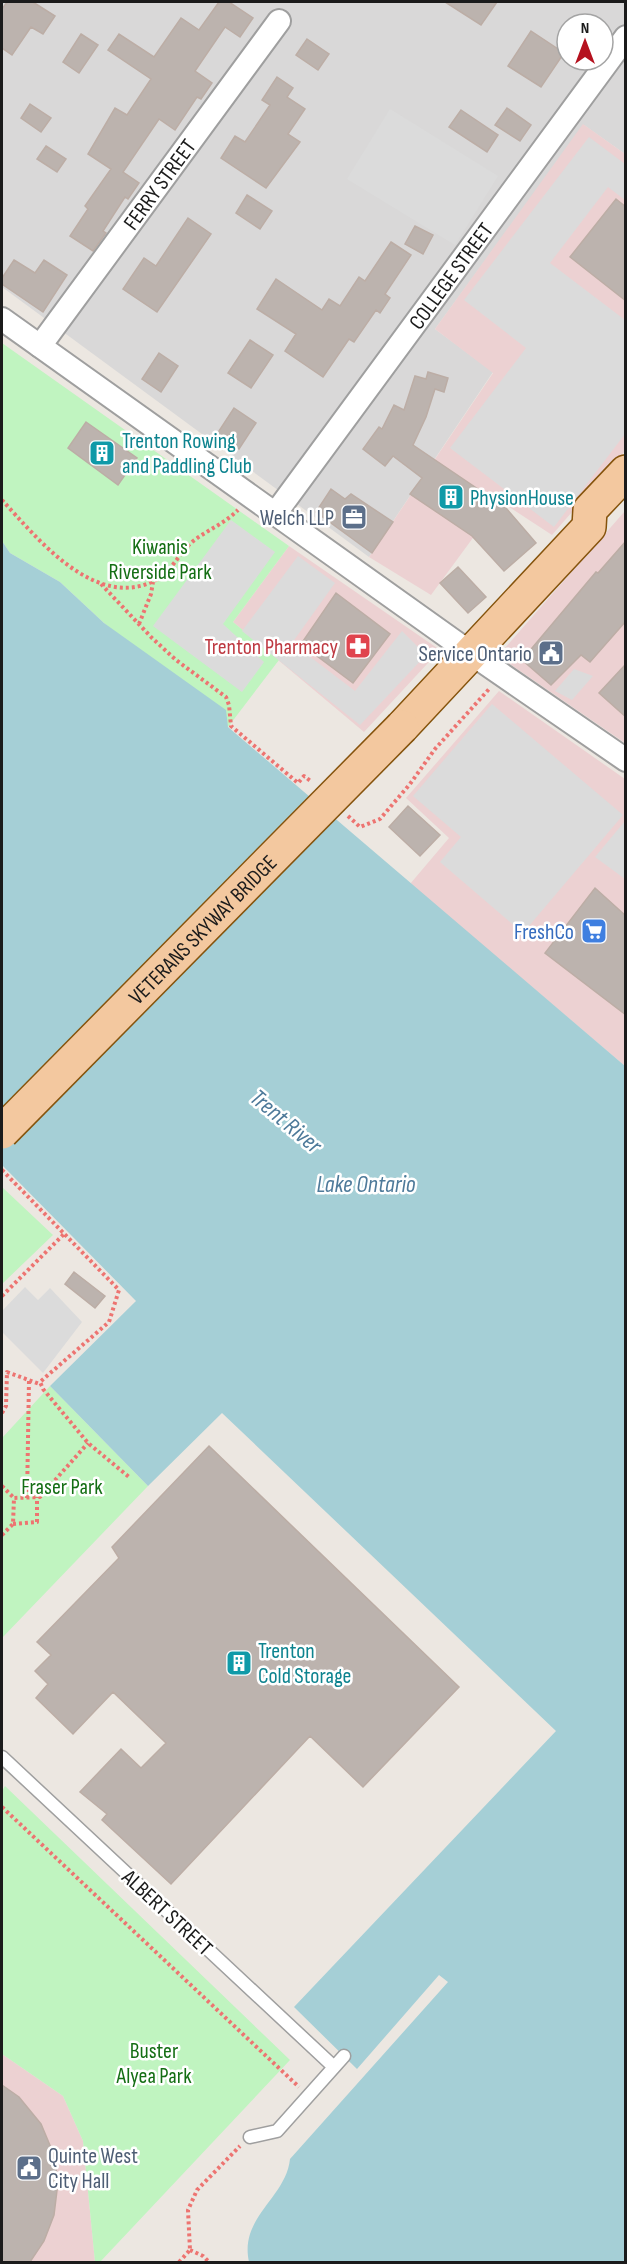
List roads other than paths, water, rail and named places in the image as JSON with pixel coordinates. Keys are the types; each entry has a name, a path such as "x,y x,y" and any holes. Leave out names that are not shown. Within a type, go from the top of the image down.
{"main road":[{"path":"626,472 590,510 590,527 606,525 626,504"},
{"name":"VETERANS SKYWAY BRIDGE","path":"2,1132 402,727 590,527"}],"street":[{"name":"FERRY STREET","path":"40,346 279,21"},
{"name":"COLLEGE STREET","path":"275,514 626,37"},
{"path":"2,319 472,654 626,760"}],"lane":[{"name":"ALBERT STREET","path":"4,1762 333,2067"},
{"path":"250,2137 277,2131 344,2056"}],"water":[{"name":"Lake Ontario","path":"2,541 10,553 60,582 104,623 226,710 228,727 625,1066 625,2262 249,2262 248,2246 251,2232 287,2173 290,2159 448,1982 439,1975 357,2069 294,2007 556,1731 222,1413 148,1486 50,1386 136,1301 2,1165"}],"place":[{"name":"Trenton Rowing and Paddling Club","path":"102,453"},
{"name":"PhysionHouse","path":"451,497"},
{"name":"Welch LLP","path":"354,517"},
{"name":"Trenton Pharmacy","path":"358,646"},
{"name":"Service Ontario","path":"551,653"},
{"name":"FreshCo","path":"594,931"},
{"name":"Trenton Cold Storage","path":"239,1663"},
{"name":"Quinte West City Hall","path":"29,2168"}],"park label":[{"name":"Kiwanis Riverside Park","path":"160,558"},
{"name":"Fraser Park","path":"62,1486"},
{"name":"Buster Alyea Park","path":"154,2062"}],"water label":[{"name":"Trent River","path":"286,1121"}]}
